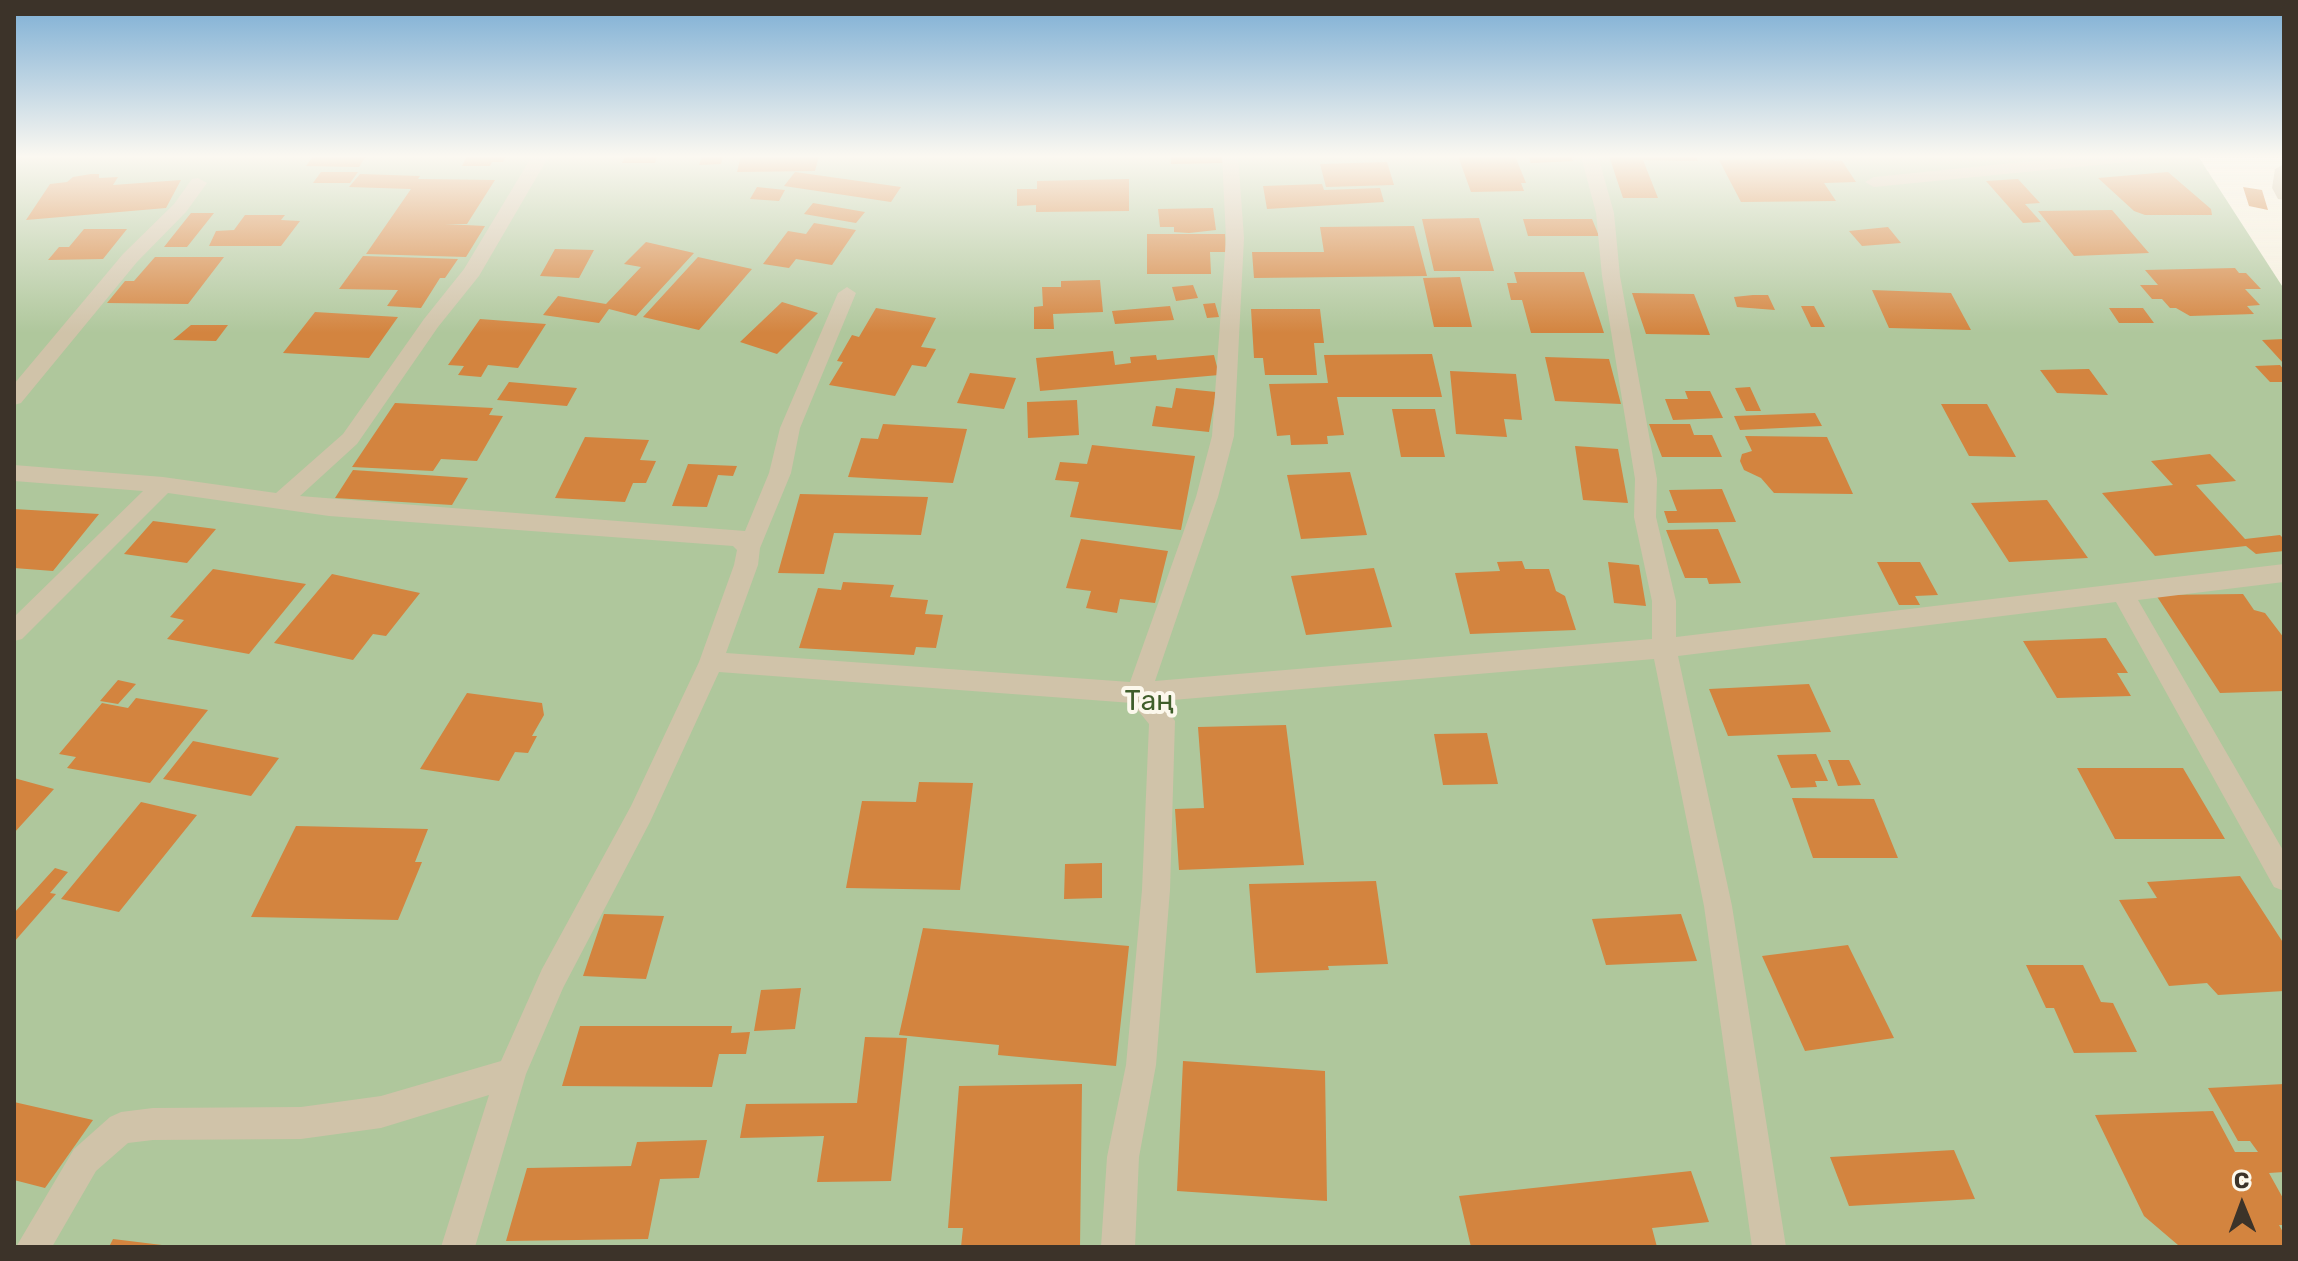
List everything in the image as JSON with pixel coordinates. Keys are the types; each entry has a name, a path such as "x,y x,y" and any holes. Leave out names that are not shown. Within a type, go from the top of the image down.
{"street":[{"path":"14,398 120,270 173,215"},
{"path":"282,500 350,439 431,323 472,272 506,215"},
{"path":"1139,693 1207,497 1223,436 1235,238 1234,215"},
{"path":"1605,215 1611,276 1646,479 1645,517 1664,601 1664,648 1718,906 1769,1247"},
{"path":"458,1247 511,1073 552,979 641,814 711,662 746,565 749,548 780,473 790,428 847,293"},
{"path":"14,473 163,485 329,508 739,538 749,548"},
{"path":"14,632 163,485"},
{"path":"711,662 1139,693 1664,648 2284,573"},
{"path":"2121,591 2284,878"},
{"path":"1118,1247 1123,1157 1141,1065 1157,875 1162,721 1139,693"},
{"path":"33,1247 85,1160 121,1128 153,1124 301,1123 381,1112 511,1073"}],"green space":[{"name":"Таң","path":"14,215 2236,215 2284,289 2284,1247 14,1247"}],"building":[{"path":"29,215 86,215 26,220"},
{"path":"190,215 213,215 187,247 164,247"},
{"path":"245,215 285,215 281,220 300,221 281,246 209,246 216,231 234,230"},
{"path":"393,215 473,215 467,224 445,224 485,226 466,257 366,254"},
{"path":"809,215 863,215 856,223"},
{"path":"1159,215 1214,215 1216,230 1189,233 1174,232 1174,227 1160,227"},
{"path":"2016,215 2035,215 2041,222 2023,223"},
{"path":"2041,215 2116,215 2149,253 2074,256"},
{"path":"1479,218 1494,271 1434,271 1422,219"},
{"path":"1523,219 1592,219 1599,236 1528,236"},
{"path":"814,223 856,230 832,265 796,259 789,268 763,264 788,231 806,234"},
{"path":"1414,226 1427,276 1254,278 1252,252 1324,252 1320,227"},
{"path":"1888,227 1901,243 1862,246 1849,231"},
{"path":"84,229 127,229 103,259 48,260 59,247 69,247"},
{"path":"1147,234 1225,234 1226,252 1210,252 1211,274 1147,274"},
{"path":"646,242 694,253 636,316 609,309 599,323 543,315 558,296 606,304 641,267 624,264"},
{"path":"555,249 594,250 579,278 540,276"},
{"path":"363,256 458,259 445,278 440,278 421,308 387,306 398,290 339,289"},
{"path":"155,257 224,257 188,304 107,303 125,281 134,281"},
{"path":"698,257 752,269 699,330 643,317"},
{"path":"2235,268 2239,273 2246,273 2261,289 2245,289 2260,305 2247,306 2254,314 2190,316 2170,308 2162,299 2152,299 2140,285 2158,285 2145,270"},
{"path":"1514,272 1584,272 1604,333 1531,333 1522,300 1511,300 1507,283 1517,283"},
{"path":"1460,277 1472,327 1434,327 1423,278"},
{"path":"1100,280 1103,312 1053,314 1054,329 1034,329 1034,307 1043,306 1042,287 1061,287 1061,281"},
{"path":"1193,285 1198,298 1176,301 1172,287"},
{"path":"1872,290 1951,293 1971,330 1889,328"},
{"path":"1632,293 1694,294 1710,335 1646,334"},
{"path":"1768,295 1775,310 1737,307 1734,297"},
{"path":"782,302 818,313 777,354 740,342"},
{"path":"1215,303 1219,317 1207,318 1203,304"},
{"path":"1170,306 1174,320 1115,324 1112,311"},
{"path":"1801,306 1814,306 1825,327 1811,327"},
{"path":"876,308 936,318 921,347 936,349 926,367 912,365 895,396 829,385 843,362 837,361 852,335 859,337"},
{"path":"2109,308 2143,308 2154,323 2119,323"},
{"path":"1251,309 1320,309 1324,343 1314,343 1317,375 1265,375 1263,358 1254,358"},
{"path":"315,312 398,317 369,358 283,353"},
{"path":"480,319 546,324 518,368 488,365 481,377 458,375 464,366 448,365"},
{"path":"191,325 228,325 216,341 173,340"},
{"path":"2284,339 2284,364 2262,340"},
{"path":"1113,351 1115,365 1131,363 1130,357 1156,355 1157,360 1214,355 1219,375 1040,391 1036,358"},
{"path":"1432,354 1442,397 1337,397 1344,435 1327,436 1328,444 1291,445 1290,435 1277,436 1269,384 1328,383 1324,355"},
{"path":"1545,357 1609,359 1621,404 1555,401"},
{"path":"2280,365 2284,370 2284,382 2270,382 2255,366"},
{"path":"2089,369 2108,395 2057,393 2040,370"},
{"path":"1450,371 1516,374 1522,420 1504,419 1507,437 1456,434"},
{"path":"970,373 1016,378 1004,409 957,403"},
{"path":"509,382 577,388 567,406 497,400"},
{"path":"1750,387 1761,411 1746,411 1735,388"},
{"path":"1176,388 1216,392 1209,432 1152,426 1156,406 1172,408"},
{"path":"1685,391 1710,391 1723,418 1673,420 1665,399 1688,399"},
{"path":"1077,400 1079,435 1028,438 1027,402"},
{"path":"395,403 493,408 489,415 503,416 477,461 441,459 433,471 352,467"},
{"path":"1941,404 1987,404 2016,457 1969,456"},
{"path":"1392,409 1435,409 1445,457 1401,457"},
{"path":"1815,413 1822,426 1740,430 1734,416"},
{"path":"883,424 967,429 953,483 848,477 861,438 878,439"},
{"path":"1649,424 1690,424 1694,435 1712,435 1722,457 1662,457"},
{"path":"1745,436 1827,437 1853,494 1774,493 1761,478 1744,470 1740,461 1742,454 1752,451"},
{"path":"585,437 649,440 640,460 656,461 646,483 633,483 625,502 555,498"},
{"path":"1092,445 1195,456 1181,530 1070,517 1079,482 1055,480 1060,462 1087,464"},
{"path":"1575,446 1618,449 1628,503 1583,500"},
{"path":"2210,454 2236,481 2196,485 2245,539 2280,535 2284,539 2284,551 2256,554 2246,546 2155,556 2102,493 2173,485 2151,461"},
{"path":"688,464 737,466 733,476 718,475 707,507 672,506"},
{"path":"353,470 468,478 452,505 335,498"},
{"path":"1350,472 1367,535 1301,539 1287,475"},
{"path":"1722,489 1736,522 1668,523 1664,511 1677,511 1669,490"},
{"path":"800,494 928,497 921,535 834,533 824,574 778,573"},
{"path":"2047,500 2088,558 2009,562 1971,503"},
{"path":"14,509 99,514 53,571 14,568"},
{"path":"153,521 216,529 187,563 124,554"},
{"path":"1718,529 1741,583 1709,584 1707,578 1685,578 1666,530"},
{"path":"1081,539 1168,551 1155,603 1120,599 1117,613 1086,608 1091,591 1066,588"},
{"path":"1522,561 1525,569 1549,569 1556,591 1565,596 1576,630 1470,634 1455,573 1500,571 1497,562"},
{"path":"1608,562 1639,565 1646,606 1614,603"},
{"path":"1877,562 1920,562 1938,595 1915,596 1920,605 1899,605"},
{"path":"1374,568 1392,627 1306,635 1291,576"},
{"path":"213,569 306,584 249,654 167,639 184,620 170,617"},
{"path":"332,574 420,593 386,636 373,634 353,660 274,643"},
{"path":"843,582 894,585 890,597 928,600 925,614 943,615 936,648 916,647 914,655 799,648 818,588 841,590"},
{"path":"2243,594 2254,610 2265,613 2284,638 2284,691 2220,693 2156,595"},
{"path":"2106,638 2128,673 2117,673 2131,696 2057,698 2023,641"},
{"path":"118,680 136,684 118,704 100,701"},
{"path":"1809,684 1831,732 1728,736 1709,689"},
{"path":"467,693 542,703 544,715 532,736 537,736 528,753 515,752 499,781 420,769"},
{"path":"136,698 208,710 150,783 67,768 76,757 59,754 102,703 128,708"},
{"path":"1286,725 1304,865 1179,870 1175,809 1204,808 1198,727"},
{"path":"1487,733 1498,784 1443,785 1434,734"},
{"path":"193,741 279,758 251,796 163,779"},
{"path":"1816,754 1828,781 1815,781 1817,787 1791,788 1777,755"},
{"path":"1828,760 1849,760 1861,785 1838,786"},
{"path":"2077,768 2183,768 2225,839 2115,839"},
{"path":"14,778 54,789 14,833"},
{"path":"919,782 973,783 960,890 846,888 862,801 916,802"},
{"path":"1792,798 1874,799 1898,858 1813,858"},
{"path":"141,802 197,815 119,912 61,899"},
{"path":"296,826 428,829 415,862 422,862 398,920 251,917"},
{"path":"1102,863 1102,898 1064,899 1065,864"},
{"path":"55,868 68,872 50,893 56,894 14,942 14,913"},
{"path":"2240,876 2284,944 2284,991 2218,995 2207,983 2169,986 2119,900 2157,898 2147,882"},
{"path":"1376,881 1388,964 1256,973 1249,884"},
{"path":"604,914 664,916 646,979 583,976"},
{"path":"1681,914 1697,961 1606,965 1592,919"},
{"path":"923,928 1129,946 1116,1066 998,1055 999,1045 899,1035"},
{"path":"1848,945 1894,1038 1805,1051 1762,956"},
{"path":"2026,965 2083,965 2101,1002 2113,1003 2137,1052 2074,1053 2054,1008 2046,1008"},
{"path":"801,988 795,1029 754,1031 761,990"},
{"path":"580,1026 732,1026 731,1033 750,1032 746,1054 719,1054 712,1087 562,1086"},
{"path":"865,1037 907,1038 891,1181 817,1182 824,1136 740,1138 746,1104 857,1103"},
{"path":"1183,1061 1325,1071 1327,1201 1177,1191"},
{"path":"1082,1084 1080,1247 961,1247 963,1228 948,1228 959,1086"},
{"path":"2284,1084 2284,1172 2269,1173 2284,1200 2284,1225 2279,1225 2284,1234 2284,1247 2178,1245 2144,1216 2095,1115 2213,1111 2235,1152 2258,1152 2250,1141 2238,1141 2208,1088"},
{"path":"14,1102 93,1120 45,1188 14,1180"},
{"path":"707,1140 699,1178 660,1179 648,1239 506,1241 527,1168 631,1166 637,1142"},
{"path":"1954,1150 1975,1199 1849,1206 1830,1157"},
{"path":"1691,1171 1709,1222 1652,1228 1657,1247 1471,1247 1459,1196"},
{"path":"113,1239 162,1245 162,1247 109,1247"}]}
